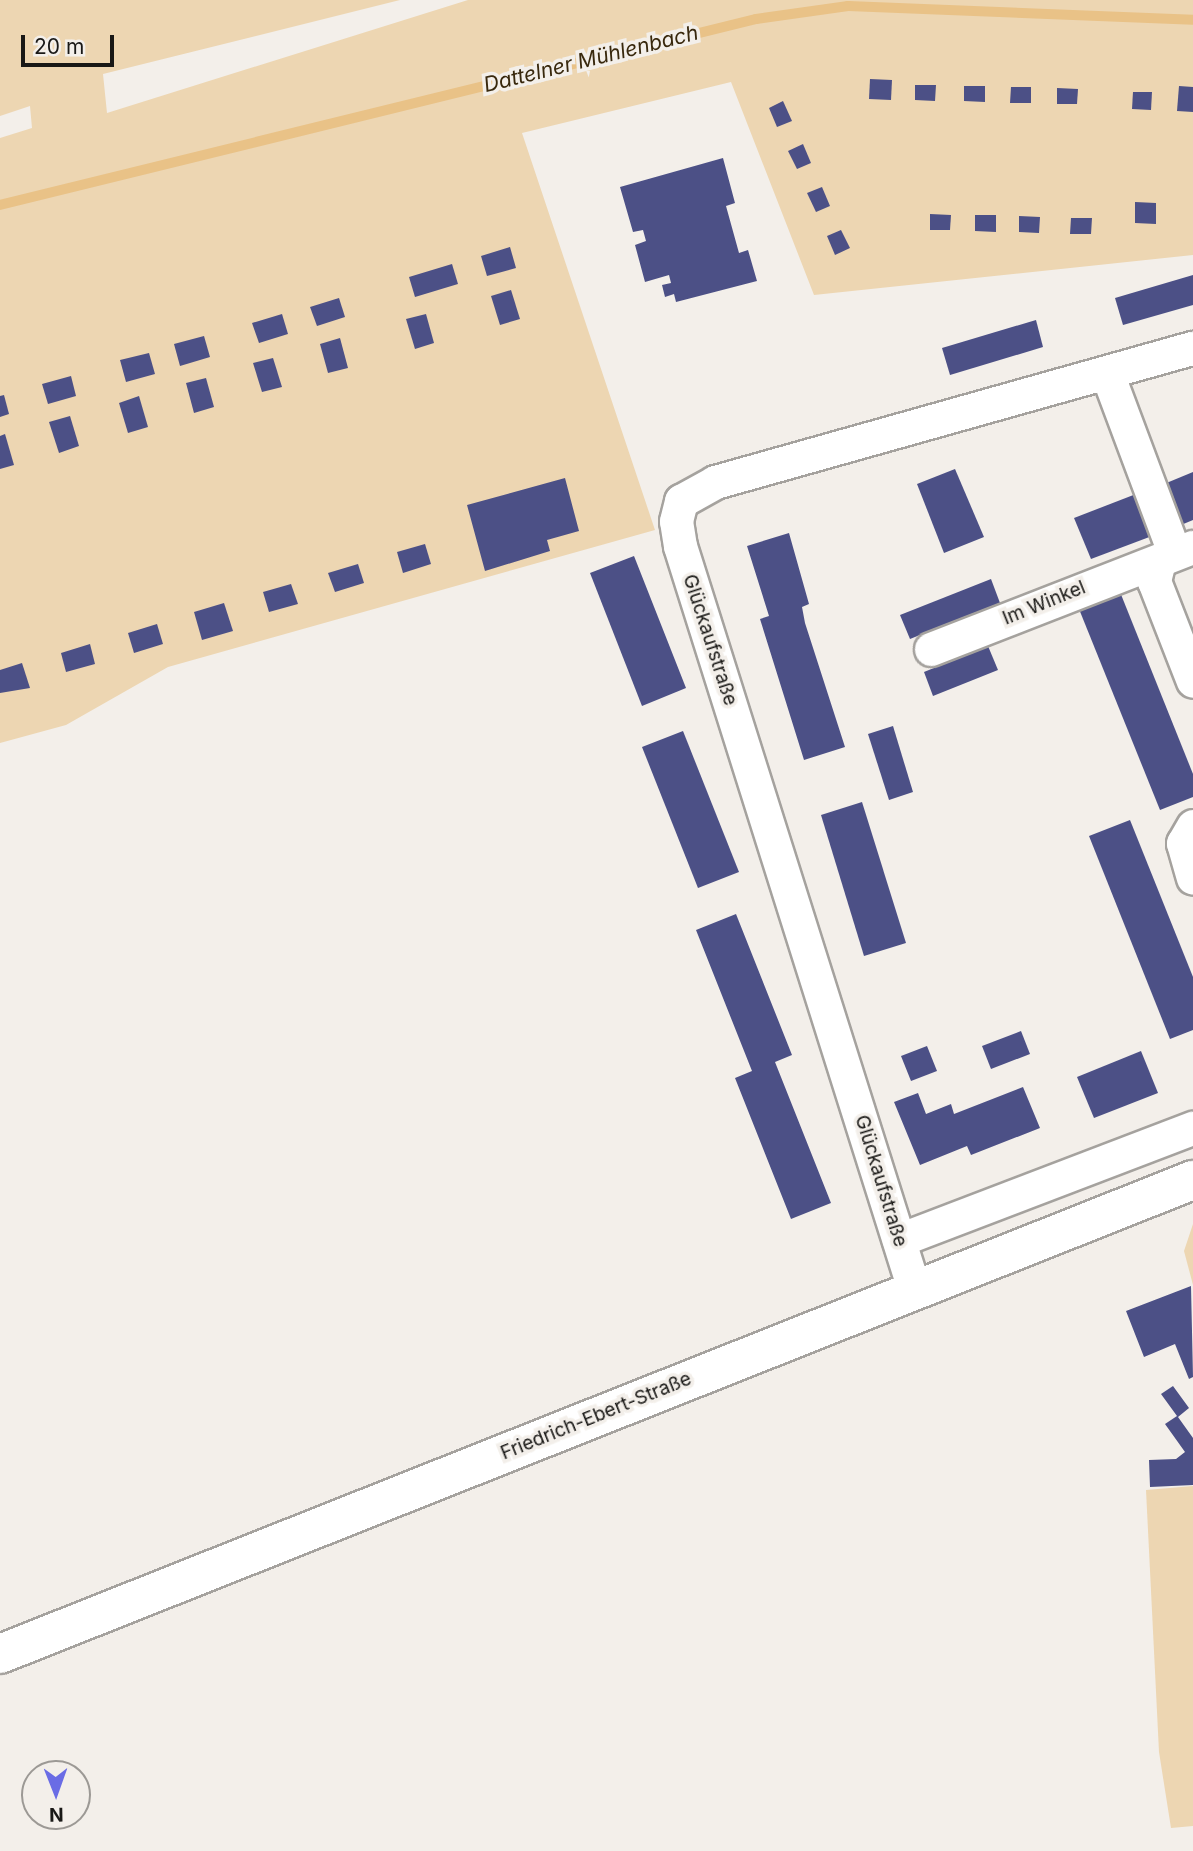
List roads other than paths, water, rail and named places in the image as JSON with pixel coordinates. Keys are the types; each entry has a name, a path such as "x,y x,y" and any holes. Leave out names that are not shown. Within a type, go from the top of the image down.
{"main road":[{"name":"Friedrich-Ebert-Straße","path":"0,1654 1193,1180"}],"street":[{"name":"Glückaufstraße","path":"914,1289 680,546 678,511 681,500 715,482 1193,348"},
{"path":"1107,373 1181,552 1154,581 1193,681"},
{"name":"Im Winkel","path":"931,649 1128,569 1181,552"},
{"path":"1193,826 1183,843 1193,878"},
{"path":"900,1240 1193,1128"}],"waterway":[{"name":"Dattelner Mühlenbach","path":"0,205 756,19 848,6 1193,20"}]}
